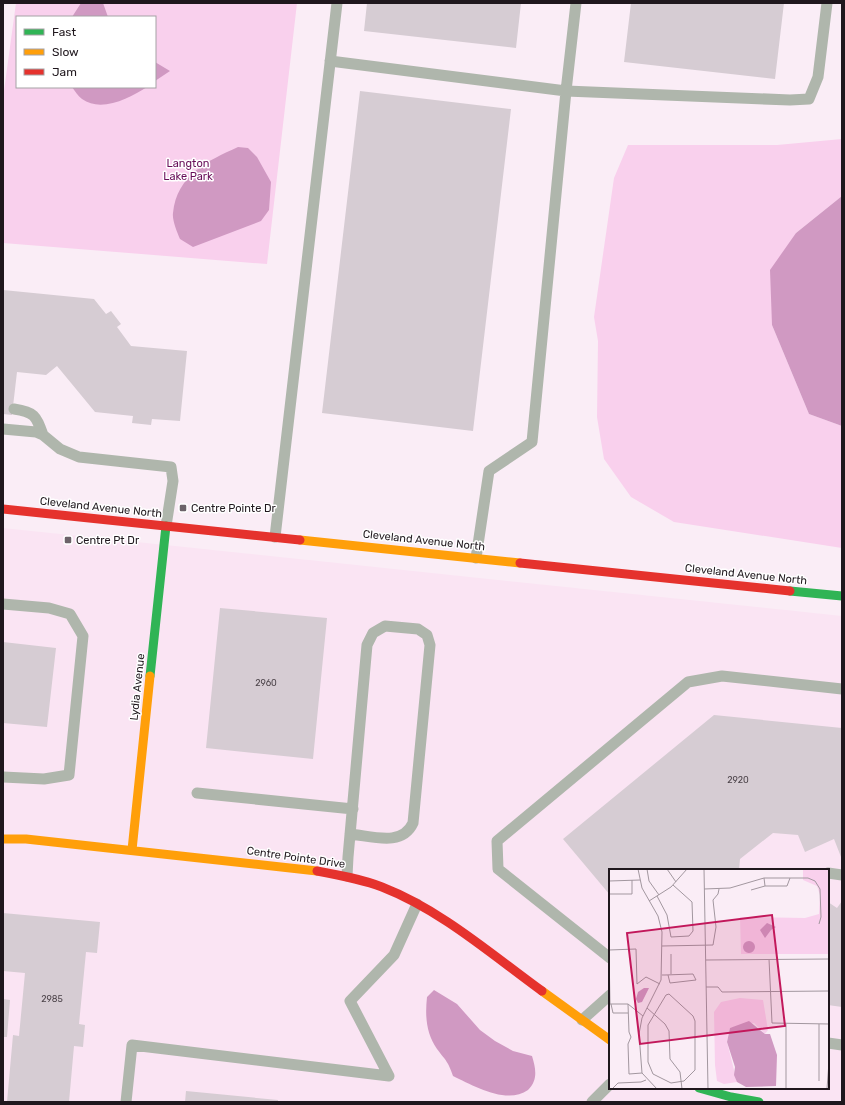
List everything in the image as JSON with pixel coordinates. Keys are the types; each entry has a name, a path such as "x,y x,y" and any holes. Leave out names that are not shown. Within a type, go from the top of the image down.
{"street":[{"name":"Cleveland Avenue North","path":"3,509 842,596"},
{"name":"Lydia Avenue","path":"132,850 166,526"},
{"name":"Centre Pointe Drive","path":"3,838 303,868 347,876 382,887 417,904 450,924 609,1039"},
{"path":"702,1089 731,1098 760,1102"}],"lane":[{"path":"275,537 337,3"},
{"path":"476,558 489,471 532,442 576,3"},
{"path":"330,61 566,92 790,100 809,99 818,77 827,3"},
{"path":"14,409 32,413 37,419 43,435"},
{"path":"3,429 36,432 43,435 60,449 79,457 171,467 173,481 166,526"},
{"path":"3,604 49,608 70,614 82,636 68,775 44,779 3,777"},
{"path":"347,876 350,834 369,639 379,628 385,626 418,629 427,635 430,645 413,823 406,834 395,838 350,834"},
{"path":"609,957 498,868 497,841 688,682 722,676 842,689"},
{"path":"197,793 353,809"},
{"path":"829,873 842,875"},
{"path":"126,1102 132,1045 390,1076 350,1001 394,955 417,904"},
{"path":"582,1020 609,996"},
{"path":"829,1043 842,1045"},
{"path":"592,1102 609,1085"}],"shaded area":[{"path":"81,3 103,3 108,16 73,16"},
{"path":"156,63 170,71 156,80"},
{"path":"73,88 145,88 124,99 98,105 82,99"},
{"path":"238,147 248,148 257,157 271,182 269,210 261,221 193,247 180,239 174,222 173,213 180,189 195,171 215,158"},
{"path":"842,196 842,426 809,414 772,325 770,270 796,233"},
{"path":"3,528 842,616 842,1102 3,1102"},
{"path":"434,990 457,1004 480,1030 495,1041 513,1051 532,1056 535,1078 528,1090 520,1094 510,1096 501,1095 480,1089 453,1076 445,1059 433,1043 428,1031 426,1018 427,997"}],"green space":[{"name":"Langton Lake Park","path":"16,3 297,3 267,264 3,243 3,98"},
{"path":"842,139 842,196 796,233 772,325 809,414 842,426 842,548 674,522 631,497 604,459 597,417 598,341 594,317 614,178 628,145 777,145"}],"building":[{"path":"367,3 521,3 516,48 364,31"},
{"path":"631,3 784,3 775,79 624,62"},
{"path":"360,91 511,109 473,431 322,413"},
{"path":"3,290 94,299 106,314 111,311 121,324 117,327 131,346 187,351 180,421 152,419 151,425 132,423 133,416 95,412 57,366 46,375 17,372 12,415 3,414"},
{"path":"220,608 327,618 313,759 206,748"},
{"path":"3,642 56,648 47,727 3,723"},
{"path":"714,715 842,728 841,857 834,839 805,852 798,835 773,833 740,859 739,869 609,869 609,894 563,839"},
{"path":"842,901 842,1007 829,1005 829,903 837,908"},
{"path":"3,913 100,922 97,953 86,952 79,1024 85,1025 83,1047 74,1046 69,1102 7,1102 13,1035 19,1036 25,973 3,971"},
{"path":"3,999 10,1000 7,1037 3,1037"},
{"path":"186,1091 278,1100 278,1102 185,1102"}],"traffic: fast":[{"path":"150,676 166,526"},
{"path":"790,591 842,596"},
{"path":"703,1089 731,1097 759,1102"}],"traffic: slow":[{"path":"300,540 520,563"},
{"path":"132,850 150,676"},
{"path":"3,839 26,839 317,871"},
{"path":"542,991 609,1039"}],"traffic: jam":[{"path":"3,509 300,540"},
{"path":"520,563 790,591"},
{"path":"317,871 374,884 425,908 465,934 542,991"}],"place":[{"name":"Centre Pointe Dr","path":"183,508"},
{"name":"Centre Pt Dr","path":"68,540"}]}
